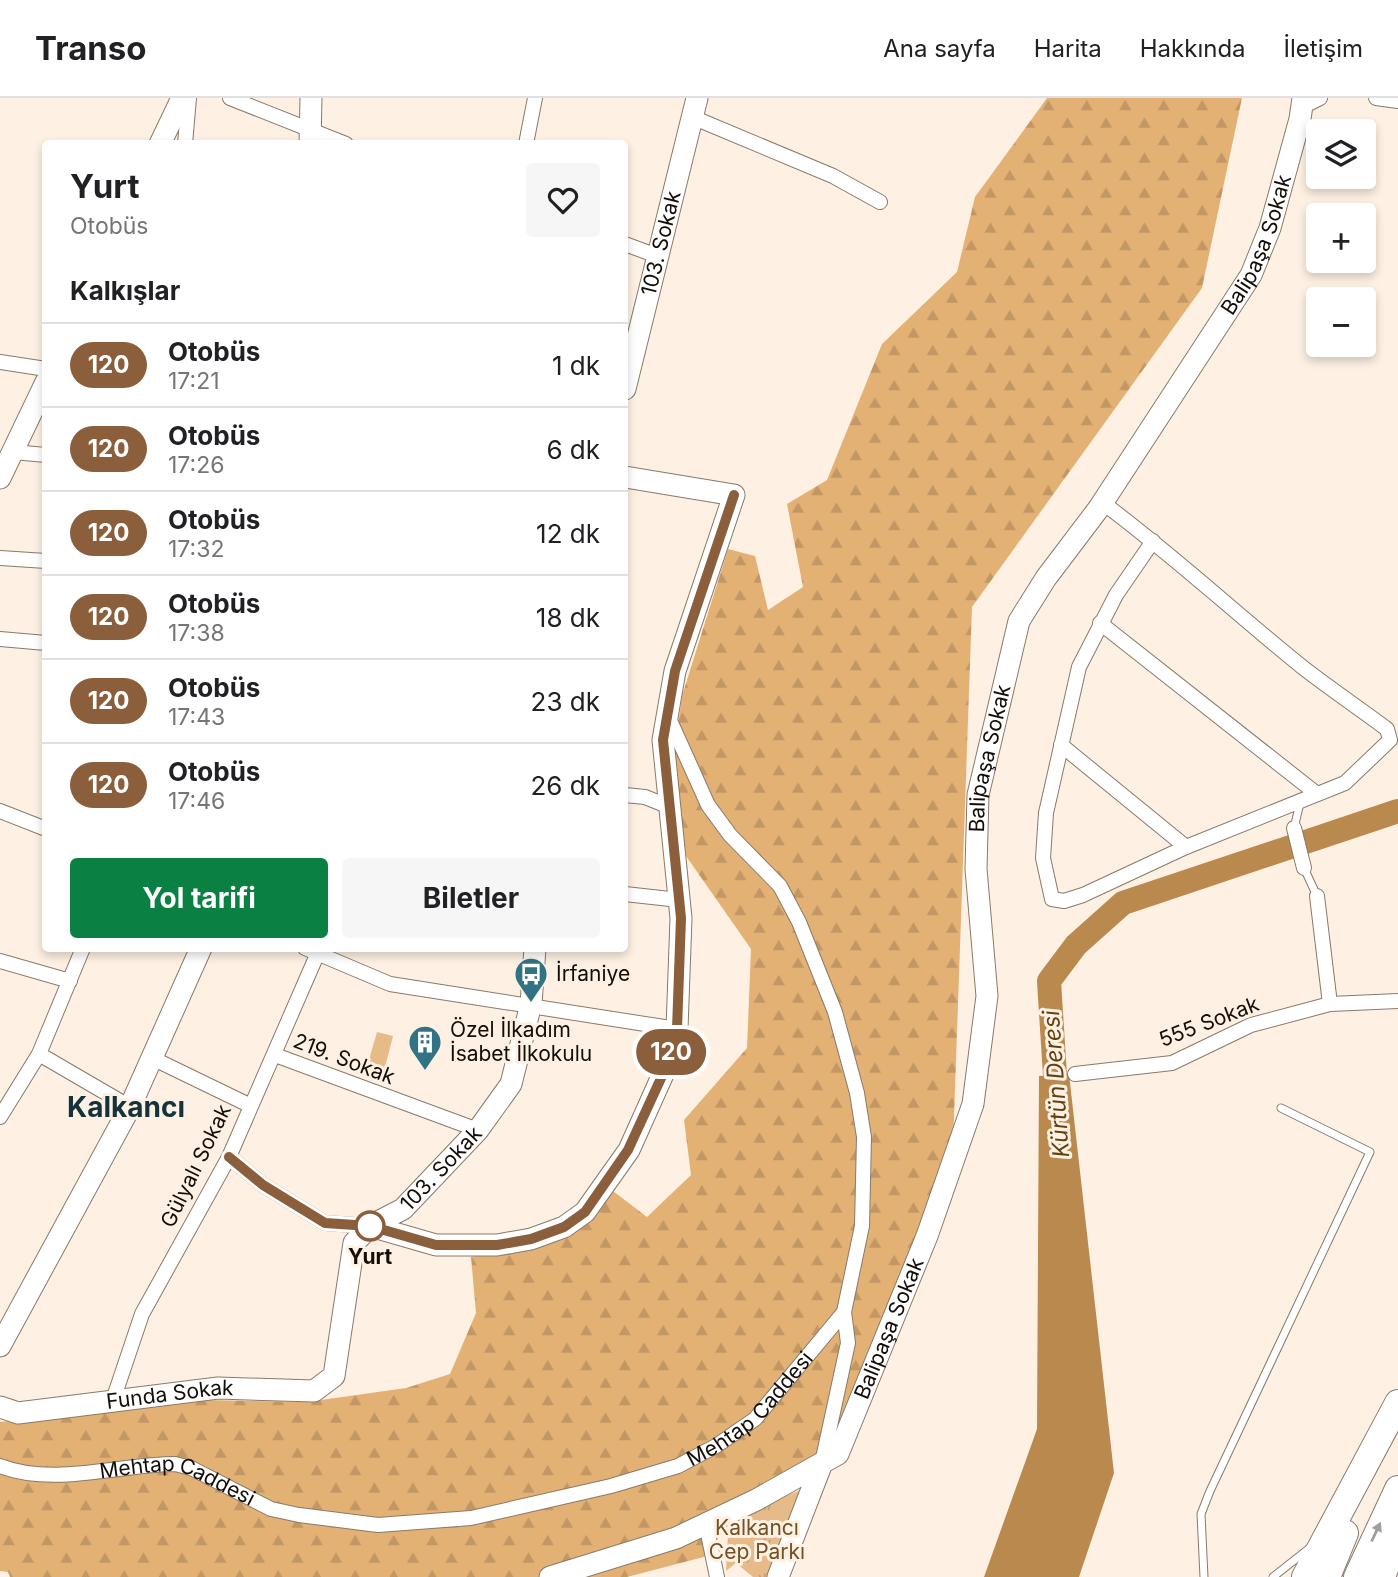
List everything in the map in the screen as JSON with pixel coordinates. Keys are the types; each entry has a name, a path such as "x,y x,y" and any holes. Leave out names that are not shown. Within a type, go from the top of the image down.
{"highway":[{"path":"1305,1577 1393,1413"},
{"path":"1327,1577 1393,1413"},
{"path":"1357,1577 1398,1489"},
{"path":"1381,1577 1398,1533"}],"street":[{"path":"162,140 182,98"},
{"path":"185,140 189,98"},
{"path":"230,98 310,137 311,98"},
{"path":"527,140 535,98"},
{"path":"1376,98 1398,101"},
{"name":"Balipaşa Sokak","path":"822,1463 838,1454 927,1236 973,1104 987,996 976,869 978,795 1019,621 1046,578 1103,503 1251,275 1270,228 1308,101"},
{"path":"695,107 880,202"},
{"name":"103. Sokak","path":"628,378 695,107"},
{"path":"628,245 660,257"},
{"path":"0,362 42,368"},
{"path":"0,478 42,390"},
{"path":"13,452 42,455"},
{"path":"229,1157 263,1185 325,1223 370,1226 436,1245 497,1245 531,1239 564,1227 585,1212 628,1150 668,1063 677,1029 679,900 663,765 667,713 675,671 734,495 628,477"},
{"path":"1103,503 1153,541 1302,666 1387,729 1390,740 1345,783 1185,847 1083,895 1064,901 1052,899 1043,858 1046,813 1079,667 1100,623 1153,541"},
{"path":"0,558 42,561"},
{"path":"1100,623 1317,794"},
{"path":"0,639 42,643"},
{"name":"Mehtap Caddesi","path":"0,1466 37,1472 74,1473 175,1464 191,1468 271,1509 378,1525 471,1518 611,1486 678,1466 716,1446 755,1419 844,1312 862,1226 865,1169 857,1093 835,1012 799,922 780,886 730,835 708,805 667,713"},
{"path":"1061,746 1185,847"},
{"path":"628,795 645,797 670,807"},
{"path":"0,811 42,827"},
{"path":"1294,828 1304,869"},
{"path":"628,894 679,900"},
{"path":"1317,896 1330,1003"},
{"path":"0,1117 39,1054 81,952"},
{"path":"0,1346 130,1107 154,1059 199,952"},
{"name":"Gülyalı Sokak","path":"112,1403 142,1314 229,1157 249,1105 275,1055 315,952"},
{"path":"317,952 390,984 677,1029"},
{"name":"103. Sokak","path":"370,1226 403,1209 478,1130 511,1084 531,1004 535,952"},
{"path":"0,961 70,981"},
{"name":"555 Sokak","path":"1075,1074 1172,1063 1251,1025 1330,1003 1398,1001"},
{"path":"39,1054 130,1107"},
{"name":"219. Sokak","path":"275,1055 478,1130"},
{"path":"154,1059 249,1105"},
{"name":"Funda Sokak","path":"0,1407 18,1413 218,1388 314,1391 334,1376 354,1243 370,1226"},
{"name":"Balipaşa Sokak","path":"778,1577 822,1463 848,1343 844,1312"},
{"path":"551,1577 676,1538 822,1463"},
{"path":"706,1524 717,1577"}],"lane":[{"path":"1294,828 1300,802"},
{"path":"1304,869 1317,896"},
{"path":"1204,1577 1201,1514 1370,1152 1281,1108"},
{"path":"1272,1577 1328,1534"}],"green space":[{"path":"1047,98 1242,98 1202,288 972,607 953,1146 837,1442 708,1514 719,1553 627,1577 10,1577 8,1572 0,1571 0,1422 205,1400 307,1402 406,1388 450,1374 476,1313 471,1257 576,1228 613,1191 647,1217 691,1175 684,1120 747,1048 751,949 686,856 674,755 682,696 728,549 755,556 768,610 803,587 787,504 827,480 882,344 957,272 975,197"},
{"path":"377,1032 393,1036 384,1071 367,1067"},
{"name":"Kalkancı Cep Parkı","path":"808,1487 774,1577 753,1577 736,1563 726,1571 729,1519"}],"water":[{"path":"1069,1074 1114,1473 1079,1577 984,1577 1037,1429 1039,1076"}],"waterway":[{"name":"Kürtün Deresi","path":"1057,1107 1049,981 1076,945 1123,903 1398,811"}],"bus line":[{"name":"120","path":"229,1157 263,1185 325,1223 370,1226 436,1245 497,1245 531,1239 564,1227 585,1212 628,1150 668,1063 677,1029 681,918 663,765 663,740 675,671 734,495"}],"place":[{"name":"İrfaniye","path":"531,1004"},
{"name":"Özel İlkadım İsabet İlkokulu","path":"425,1072"},
{"name":"Yurt","path":"370,1226"}],"district":[{"name":"Kalkancı","path":"126,1107"}]}
